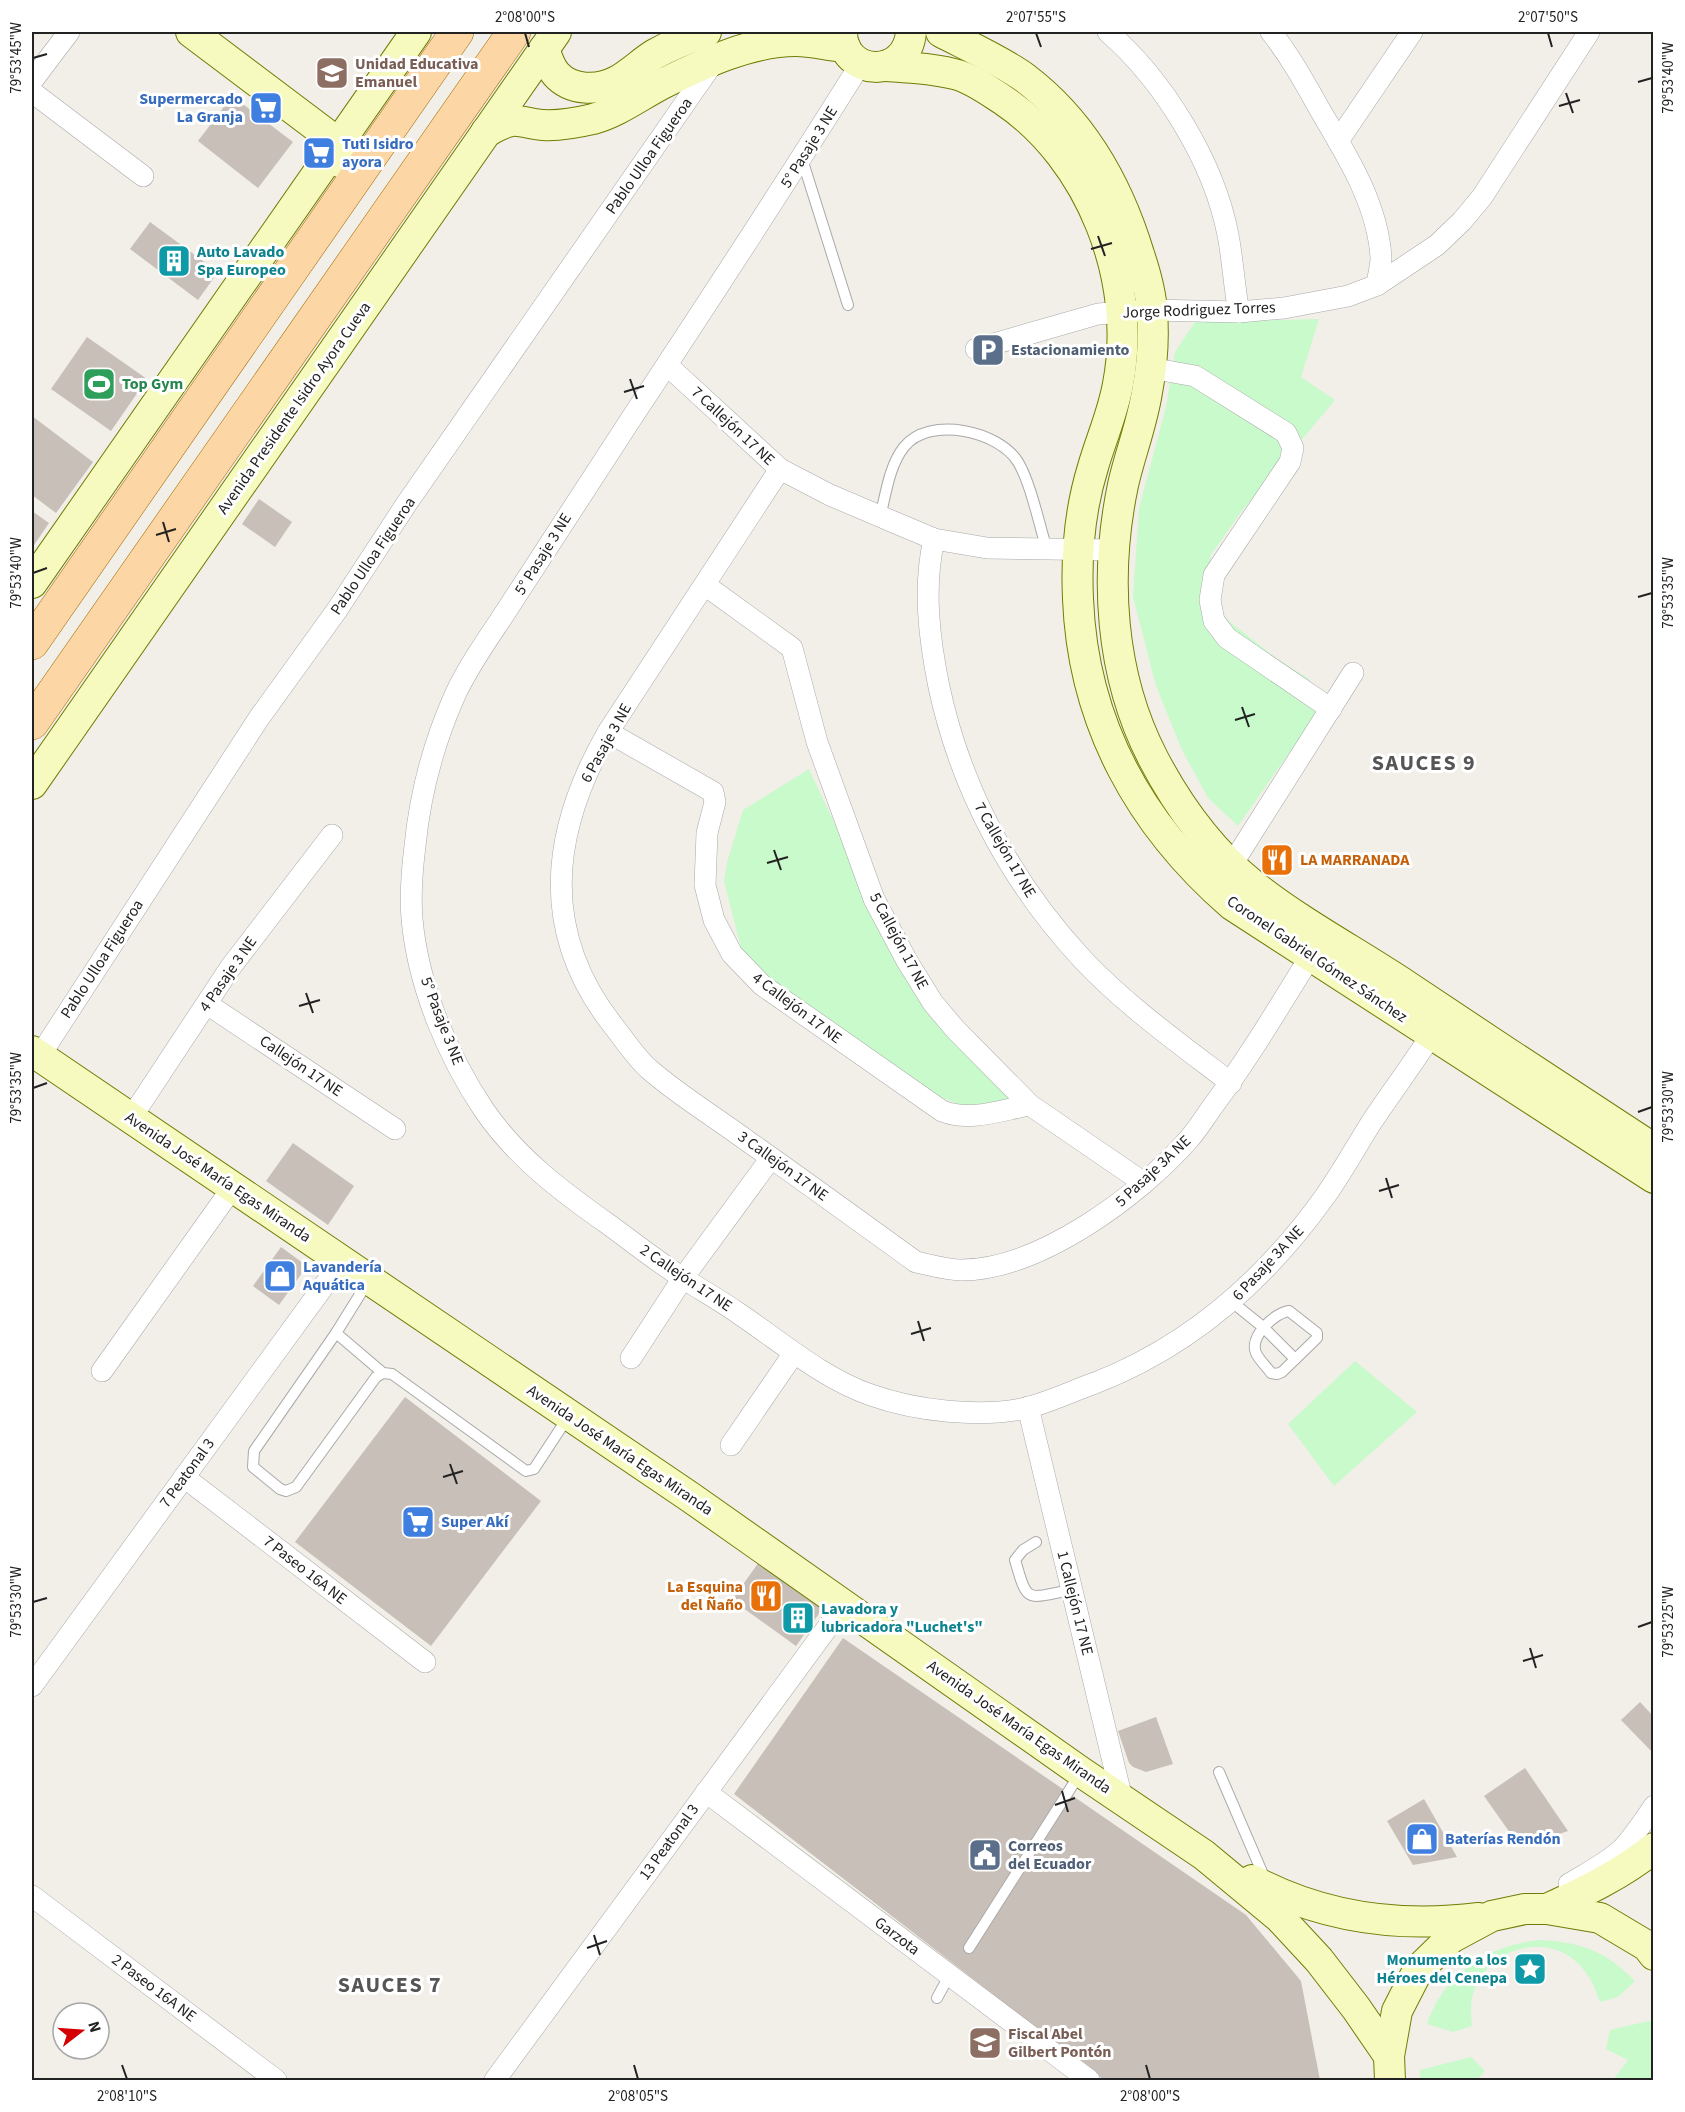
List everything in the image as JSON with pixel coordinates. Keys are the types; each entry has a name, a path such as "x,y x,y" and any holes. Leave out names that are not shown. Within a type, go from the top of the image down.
{"main road":[{"path":"32,643 458,32"},
{"path":"32,723 514,32"}],"street":[{"path":"32,81 69,32"},
{"path":"191,32 313,123 338,145 348,189"},
{"path":"32,583 416,32"},
{"name":"Coronel Gabriel Gómez Sánchez","path":"606,99 617,81 655,54 706,32"},
{"path":"859,52 897,60 910,43 911,32"},
{"name":"Coronel Gabriel Gómez Sánchez","path":"941,32 1022,76 1055,103 1083,136 1106,171 1125,211 1144,269 1152,310 1152,354 1147,395 1116,520 1112,572 1114,628 1123,676 1136,720 1153,758 1176,798 1198,830 1252,885 1281,906 1406,979 1438,1023 1653,1178"},
{"path":"1108,32 1138,62 1163,93 1202,160 1217,197 1228,235 1239,312"},
{"path":"1271,32 1286,51 1355,172 1371,211 1381,258 1377,285"},
{"path":"1338,141 1412,32"},
{"name":"Jorge Rodriguez Torres","path":"976,349 1098,314 1152,310 1239,312 1284,308 1348,296 1377,285 1437,245 1462,221 1482,197 1588,32"},
{"name":"Coronel Gabriel Gómez Sánchez","path":"550,40 555,72 564,81 587,88 606,99"},
{"name":"Avenida Presidente Isidro Ayora Cueva","path":"32,784 550,40"},
{"name":"Coronel Gabriel Gómez Sánchez","path":"486,132 512,121 541,125 573,124 606,99 675,78 715,60 765,44 795,41 818,42 960,76 988,90 1015,108 1042,132 1064,157 1089,199 1105,237 1116,277 1122,312 1119,382 1085,496 1078,550 1079,611 1082,644 1104,727 1121,768 1138,798 1184,859 1232,905 1310,957 1438,1023 1653,1149"},
{"name":"5° Pasaje 3 NE","path":"474,1094 455,1059 432,1003 420,963 411,915 415,842 421,801 431,762 456,692 570,512 802,159 859,52"},
{"name":"Pablo Ulloa Figueroa","path":"35,1054 259,718 337,610 407,503 715,60"},
{"path":"32,92 143,176"},
{"name":"7 Callejón 17 NE","path":"667,365 780,469 830,495 880,517 934,539 987,548 1114,550"},
{"path":"1150,368 1195,376 1286,433 1293,448 1290,462 1215,575 1210,600 1214,621 1227,638 1331,709"},
{"name":"6 Pasaje 3 NE","path":"649,1069 609,1020 592,995 575,961 565,929 562,878 567,833 581,786 608,732 780,469"},
{"name":"7 Callejón 17 NE","path":"934,539 928,565 927,600 935,667 945,715 980,810 1008,862 1037,906 1085,962 1155,1025 1231,1083"},
{"name":"5 Callejón 17 NE","path":"705,585 791,646 817,742 882,916 938,1010 1030,1105 1144,1183"},
{"path":"1231,866 1353,673"},
{"name":"4 Callejón 17 NE","path":"608,732 713,792 715,802 706,843 704,875 706,896 714,920 727,946 753,978 942,1111 956,1116 974,1116 1030,1105"},
{"name":"4 Pasaje 3 NE","path":"131,1118 230,968 332,836"},
{"name":"5 Pasaje 3A NE","path":"916,1262 961,1270 1009,1262 1043,1248 1093,1221 1116,1205 1144,1183 1189,1139 1231,1083 1310,957"},
{"name":"Callejón 17 NE","path":"207,1004 395,1129"},
{"name":"6 Pasaje 3A NE","path":"932,1410 980,1411 1028,1407 1126,1371 1182,1337 1232,1302 1254,1281 1308,1220 1329,1192 1372,1122 1438,1023"},
{"name":"Avenida José María Egas Miranda","path":"35,1054 569,1416 1204,1855 1280,1918 1319,1960 1356,2008 1389,2068"},
{"name":"3 Callejón 17 NE","path":"649,1069 916,1262"},
{"name":"2 Callejón 17 NE","path":"474,1094 497,1128 531,1165 590,1212 683,1278 830,1375 871,1396 932,1410"},
{"path":"631,1358 683,1278 771,1158"},
{"path":"102,1371 233,1187"},
{"name":"7 Peatonal 3","path":"32,1686 342,1261"},
{"path":"731,1445 794,1353"},
{"name":"1 Callejón 17 NE","path":"1028,1407 1122,1799"},
{"name":"7 Paseo 16A NE","path":"184,1477 425,1662"},
{"name":"13 Peatonal 3","path":"495,2080 844,1605"},
{"name":"Garzota","path":"706,1792 1089,2080"},
{"path":"1536,1909 1621,1849 1653,1806"},
{"path":"1389,2068 1397,2011 1418,1970 1451,1938 1492,1917 1536,1909 1582,1893 1625,1868 1653,1848"},
{"name":"Avenida José María Egas Miranda","path":"1204,1855 1270,1890 1317,1908 1355,1917 1433,1922 1492,1917"},
{"name":"2 Paseo 16A NE","path":"32,1896 276,2080"},
{"path":"1536,1909 1600,1918 1647,1946 1653,1955"}],"lane":[{"path":"802,159 848,305"},
{"path":"880,517 891,473 904,447 916,436 947,428 965,431 993,441 1018,461 1047,550"},
{"path":"370,1280 254,1451 254,1467 280,1489 286,1491 296,1487 376,1377 382,1373"},
{"path":"1232,1302 1263,1327 1295,1359"},
{"path":"1289,1311 1317,1334 1317,1338 1282,1372 1271,1373 1256,1353 1256,1340 1263,1327 1283,1312 1289,1311"},
{"path":"336,1333 382,1373 392,1374 526,1471 534,1469 569,1416"},
{"path":"1036,1542 1023,1550 1015,1560 1028,1595 1035,1596 1071,1590"},
{"path":"969,1947 1081,1772"},
{"path":"1219,1772 1270,1890"},
{"path":"937,1998 949,1976"}],"green space":[{"path":"1319,319 1301,377 1335,400 1242,511 1210,556 1216,605 1230,622 1276,658 1309,679 1322,706 1238,826 1208,798 1182,750 1156,686 1133,597 1139,508 1166,407 1175,352 1195,322"},
{"path":"809,769 878,916 937,1006 1019,1096 977,1111 940,1097 754,968 741,948 724,881 727,862 743,810"},
{"path":"1355,1361 1417,1412 1334,1486 1288,1424"},
{"path":"1540,1940 1568,1943 1592,1950 1614,1962 1635,1981 1618,1997 1600,2002 1588,1976 1573,1959 1557,1950 1541,1947 1524,1948 1507,1954 1481,1977 1472,1998 1472,2026 1453,2032 1427,2024 1445,1990 1470,1965 1503,1948"},
{"path":"1653,2020 1653,2080 1613,2080 1628,2060 1606,2049 1610,2030"},
{"path":"1471,2057 1485,2071 1477,2080 1420,2080 1420,2070"}],"building":[{"path":"232,96 293,142 258,188 198,141"},
{"name":"Auto Lavado Spa Europeo","path":"150,222 218,272 198,300 130,249"},
{"name":"Top Gym","path":"87,337 147,379 111,431 51,389"},
{"path":"32,416 93,462 56,513 32,495"},
{"path":"259,499 292,522 275,547 242,524"},
{"path":"32,511 49,523 32,548"},
{"path":"293,1143 354,1186 328,1225 266,1181"},
{"name":"Lavandería Aquática","path":"281,1247 307,1266 279,1305 253,1286"},
{"name":"Super Akí","path":"405,1397 541,1501 431,1646 295,1542"},
{"name":"La Esquina del Ñaño","path":"759,1562 823,1608 796,1646 732,1600"},
{"name":"Correos del Ecuador","path":"843,1638 1246,1915 1301,1981 1320,2080 1104,2080 734,1794"},
{"path":"1640,1702 1654,1717 1654,1754 1621,1720"},
{"path":"1156,1717 1173,1764 1146,1772 1129,1763 1118,1731"},
{"path":"1525,1768 1568,1831 1520,1847 1484,1796"},
{"name":"Baterías Rendón","path":"1424,1799 1457,1857 1413,1865 1387,1821"}],"place":[{"name":"Unidad Educativa Emanuel","path":"332,73"},
{"name":"Supermercado La Granja","path":"266,108"},
{"name":"Tuti Isidro ayora","path":"319,153"},
{"name":"Auto Lavado Spa Europeo","path":"174,261"},
{"name":"Estacionamiento","path":"988,350"},
{"name":"Top Gym","path":"99,384"},
{"name":"LA MARRANADA","path":"1277,860"},
{"name":"Lavandería Aquática","path":"280,1276"},
{"name":"Super Akí","path":"418,1522"},
{"name":"La Esquina del Ñaño","path":"766,1596"},
{"name":"Lavadora y lubricadora \"Luchet's\"","path":"798,1618"},
{"name":"Baterías Rendón","path":"1422,1839"},
{"name":"Correos del Ecuador","path":"985,1855"},
{"name":"Monumento a los Héroes del Cenepa","path":"1530,1969"},
{"name":"Fiscal Abel Gilbert Pontón","path":"985,2043"}],"district":[{"name":"SAUCES 9","path":"1424,763"},
{"name":"SAUCES 7","path":"390,1985"}]}
